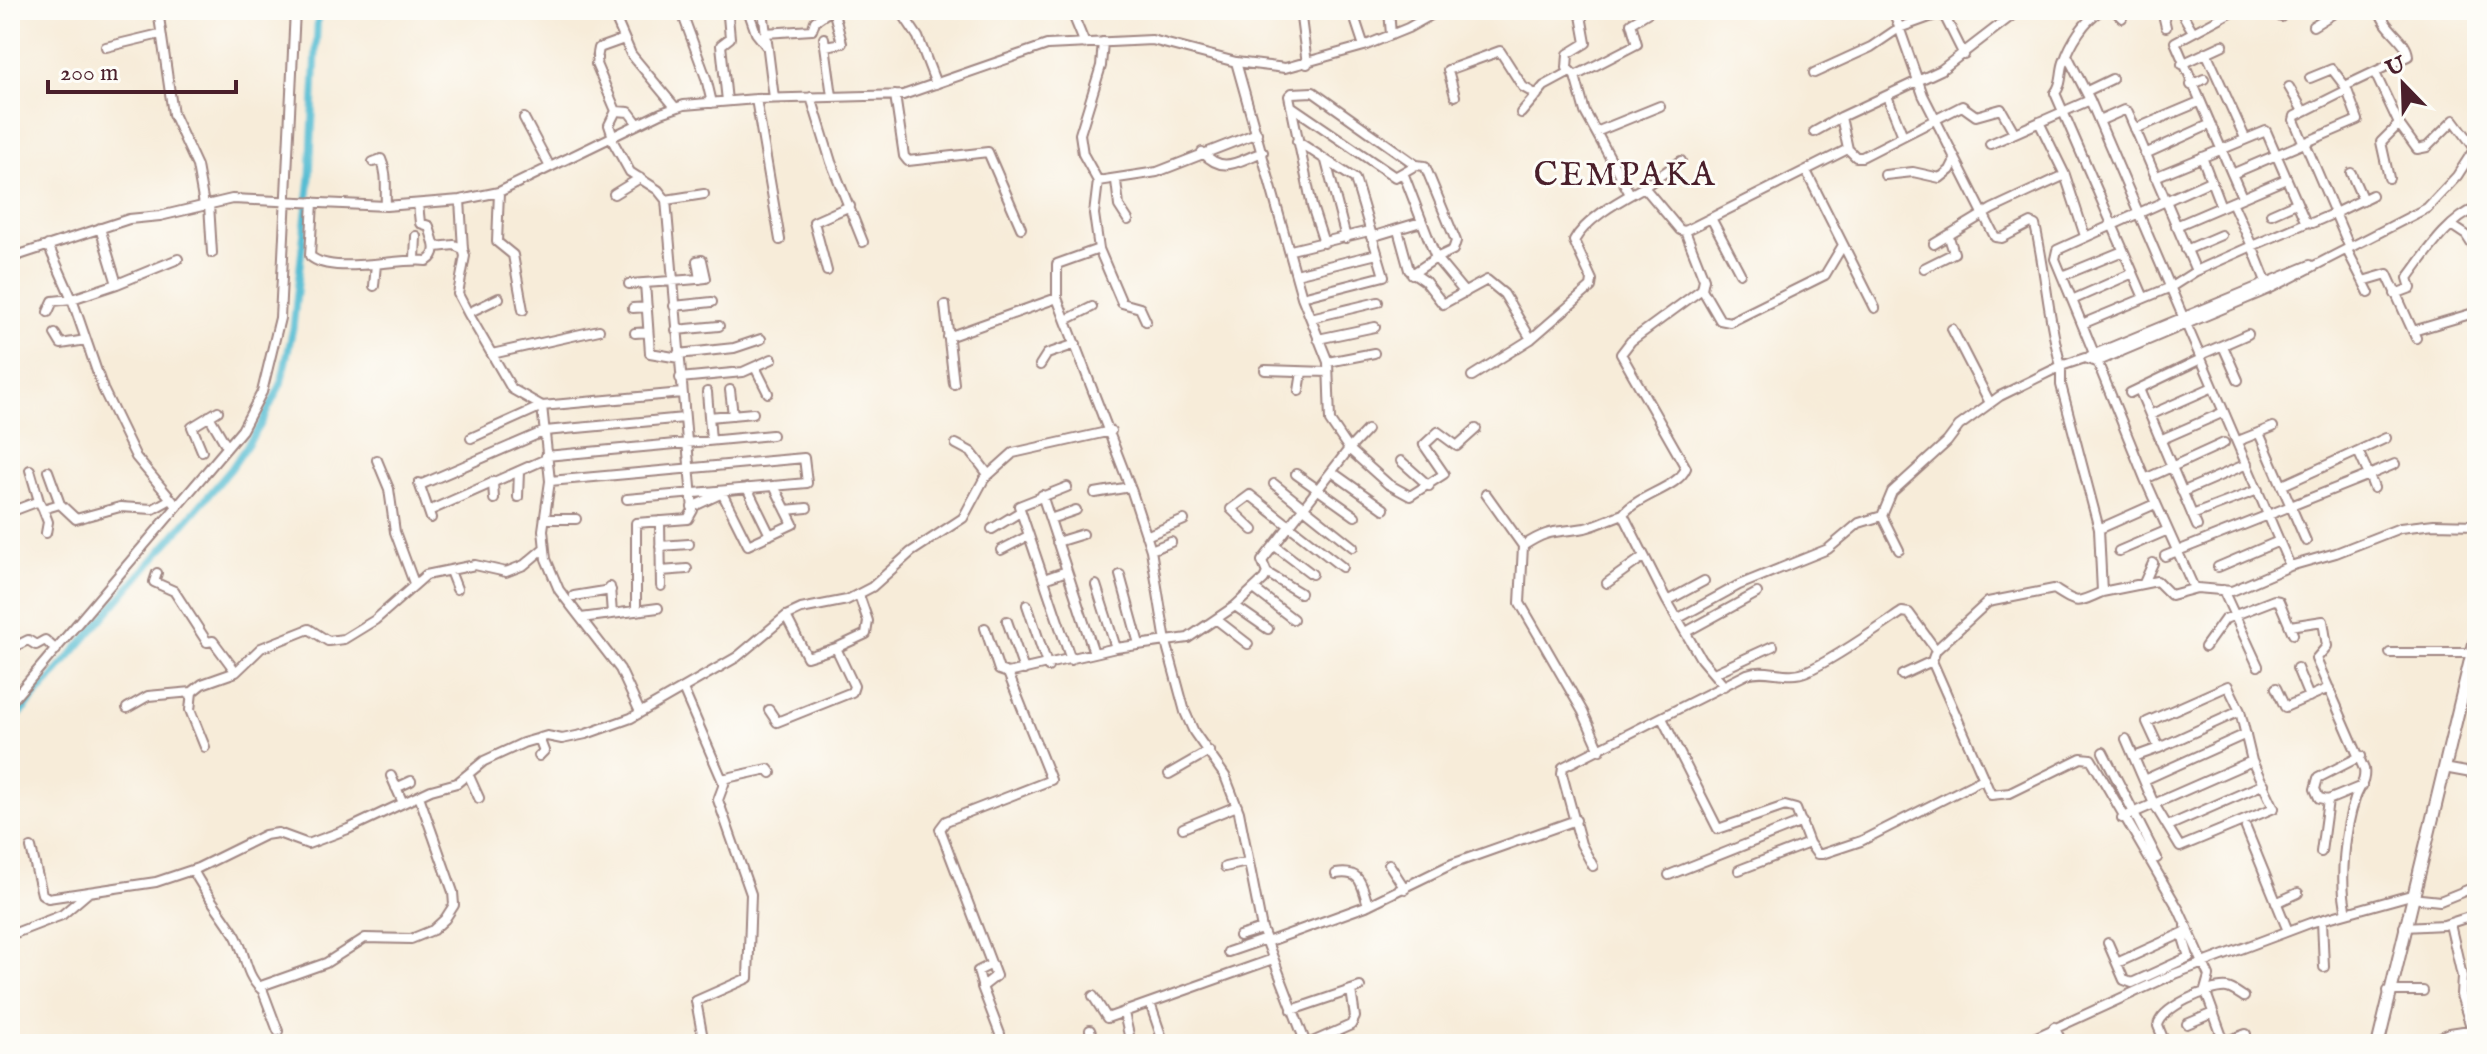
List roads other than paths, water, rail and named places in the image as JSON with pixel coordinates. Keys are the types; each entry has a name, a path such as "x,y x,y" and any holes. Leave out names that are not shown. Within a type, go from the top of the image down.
{"main road":[{"path":"2375,1042 2477,633"}],"street":[{"path":"158,10 173,114 197,166 207,204 212,253"},
{"path":"10,703 173,502 242,430 254,409 275,343 282,293 295,10"},
{"path":"612,10 641,68 675,107"},
{"path":"681,10 712,103"},
{"path":"748,10 756,33 769,48"},
{"path":"763,10 774,98"},
{"path":"900,10 918,37 936,84"},
{"path":"1071,10 1085,44"},
{"path":"1300,10 1307,64"},
{"path":"1352,10 1364,46"},
{"path":"1389,10 1391,35"},
{"path":"10,258 100,228 247,198 386,206 460,200 499,192 549,165 675,107 774,98 895,95 936,84 1040,46 1159,41 1236,62 1285,68 1364,46 1440,10"},
{"path":"1580,10 1586,43 1566,56 1582,103 1630,194"},
{"path":"1521,113 1544,86 1637,44 1631,23 1652,10"},
{"path":"1893,10 1934,118 1999,239 2031,223 2035,225 2047,273 2052,334 2061,366 2061,385 2099,529 2102,592"},
{"path":"1814,132 1841,117 1919,84 1964,55 2019,10"},
{"path":"2101,10 2084,23 2067,55 2060,87 2055,93 2144,298"},
{"path":"2114,10 2122,18"},
{"path":"2162,10 2166,27"},
{"path":"2180,10 2192,30"},
{"path":"2235,10 2192,30 2175,42 2242,197"},
{"path":"2313,26 2339,10"},
{"path":"2369,293 2293,118 2404,60 2409,52 2383,23 2380,10"},
{"path":"1814,73 1871,47 1899,28 1945,11 1964,55"},
{"path":"765,33 812,30 815,21 833,12 842,43 825,42 832,96"},
{"path":"727,101 721,45 730,38 728,16"},
{"path":"106,47 160,34"},
{"path":"624,39 599,48 596,64 616,111 609,125 612,137 630,172 666,200 692,493 688,519 636,523 636,611"},
{"path":"1103,42 1101,66 1080,134 1083,154 1098,181 1094,214 1099,249 1122,303 1140,308 1146,321"},
{"path":"2182,64 2223,45"},
{"path":"1455,96 1448,70 1499,51 1523,87 1537,95"},
{"path":"2206,52 2245,138"},
{"path":"2067,55 2139,211 2290,566"},
{"path":"1236,62 1302,297 1328,367 1330,421 1349,449 1401,493 1410,496 1429,486 1444,472 1424,445 1438,432 1457,446 1476,429"},
{"path":"2232,174 2359,120 2346,88 2332,69 2310,78"},
{"path":"1899,550 1882,516 1892,492 1947,442 1959,426 1990,403 2061,366 2092,358 2268,285 2427,208 2457,176 2476,146 2456,120 2420,150 2399,124 2375,73"},
{"path":"1990,144 2063,110 2112,79"},
{"path":"2191,85 2204,79"},
{"path":"2289,87 2303,111"},
{"path":"1324,243 1296,141 1289,96 1292,93 1313,92 1416,165 1425,166 1456,241 1453,250 1412,274"},
{"path":"895,95 904,156 908,161 915,163 972,151 988,152 1021,228"},
{"path":"1887,96 1903,136"},
{"path":"811,97 831,162 863,242"},
{"path":"756,99 780,240"},
{"path":"2135,129 2199,102"},
{"path":"1291,106 1386,173 1395,177 1404,175 1416,165"},
{"path":"1596,132 1660,106"},
{"path":"1841,117 1848,149 1856,157 1862,157 1962,106 1976,116 2001,109 2014,132"},
{"path":"2099,121 2125,110 2196,271"},
{"path":"616,111 629,112 638,124"},
{"path":"524,118 549,165"},
{"path":"2039,122 2065,175 2085,236"},
{"path":"2389,178 2381,142 2399,124"},
{"path":"2145,154 2209,125"},
{"path":"2155,177 2266,131 2306,223"},
{"path":"1098,181 1116,181 1157,172 1257,133"},
{"path":"1296,141 1355,179 1384,276 1302,297"},
{"path":"1644,187 1680,230 1685,231 1848,149"},
{"path":"1202,152 1213,165 1221,166 1263,152"},
{"path":"2202,157 2221,207"},
{"path":"373,162 381,159 383,162 387,180 386,206"},
{"path":"1326,160 1346,238"},
{"path":"1885,175 1913,172 1940,178 1950,170 1955,160"},
{"path":"1472,376 1531,339 1593,284 1574,246 1579,232 1681,161"},
{"path":"1806,171 1875,308"},
{"path":"2351,173 2363,200"},
{"path":"1404,175 1436,258 1465,293"},
{"path":"1934,244 1984,213 2065,175"},
{"path":"614,194 640,178"},
{"path":"2176,226 2286,179"},
{"path":"1116,181 1119,206 1128,220"},
{"path":"2194,588 2155,504 2120,410 2092,358 2055,252 2210,181"},
{"path":"499,192 497,242 513,255 523,310"},
{"path":"666,200 704,194"},
{"path":"2082,324 2372,195"},
{"path":"460,200 465,256 458,294 512,389 542,406"},
{"path":"312,202 308,252 312,258 319,262 376,264 429,260 436,247 429,226 420,223 418,204"},
{"path":"2232,202 2268,285"},
{"path":"2271,214 2296,203"},
{"path":"827,271 814,222 850,206"},
{"path":"2395,294 2411,288 2408,278 2451,225 2477,208"},
{"path":"1711,218 1740,273"},
{"path":"1291,250 1398,230 1421,222"},
{"path":"2451,225 2466,235 2477,252"},
{"path":"100,228 117,284"},
{"path":"1398,230 1412,274 1425,281 1445,305 1483,280 1488,280 1519,313 1531,339"},
{"path":"1523,546 1540,535 1563,528 1586,528 1623,514 1632,504 1680,480 1686,468 1621,352 1702,289 1704,279 1685,231"},
{"path":"2186,250 2221,235"},
{"path":"415,259 416,236"},
{"path":"1924,268 1954,253 1949,237"},
{"path":"48,245 72,299 103,389 137,461 173,502"},
{"path":"436,247 454,245 463,249"},
{"path":"1702,289 1720,320 1730,322 1825,275 1843,245"},
{"path":"1099,249 1057,264 1057,298 1111,431 1151,550 1166,642 1189,723 1225,776 1237,806 1262,929 1292,1010 1307,1044 1351,1025 1355,1017 1356,988 1292,1010"},
{"path":"2062,276 2123,251"},
{"path":"1296,274 1377,254"},
{"path":"48,312 50,303 117,284 178,259"},
{"path":"374,286 376,264"},
{"path":"2072,300 2133,273"},
{"path":"2363,281 2386,273 2414,334 2477,312"},
{"path":"629,284 700,279"},
{"path":"645,283 650,353 679,356 734,348 761,339"},
{"path":"468,313 499,298"},
{"path":"948,337 1057,298"},
{"path":"674,306 712,302"},
{"path":"1311,318 1378,302"},
{"path":"945,305 954,384"},
{"path":"633,308 647,307"},
{"path":"1066,320 1092,307"},
{"path":"676,330 719,326"},
{"path":"1318,339 1375,327"},
{"path":"1952,329 1990,403"},
{"path":"492,354 599,330"},
{"path":"635,333 648,332"},
{"path":"55,334 61,344 86,340"},
{"path":"2197,526 2150,415 2135,391 2248,334"},
{"path":"1040,365 1047,354 1076,344"},
{"path":"2223,346 2238,380"},
{"path":"1265,370 1302,372 1374,353"},
{"path":"680,378 743,372 772,359"},
{"path":"755,367 768,393"},
{"path":"1299,391 1302,372"},
{"path":"2150,415 2213,387"},
{"path":"730,390 733,415"},
{"path":"707,392 711,440"},
{"path":"471,438 542,406 682,393"},
{"path":"542,406 550,481 543,549 559,590 620,669 640,712"},
{"path":"202,451 191,428 218,411"},
{"path":"2160,440 2224,412"},
{"path":"709,417 753,413"},
{"path":"209,416 226,445"},
{"path":"684,418 545,431 420,484 431,514 546,457 772,435"},
{"path":"2238,441 2273,427"},
{"path":"1300,593 1267,573 1261,564 1367,430"},
{"path":"31,848 44,897 133,887 193,870 265,835 278,833 308,844 469,776 484,761 539,738 562,739 586,734 640,712 737,657 786,616 859,595 911,552 963,518 988,474 1020,449 1055,445 1111,431"},
{"path":"2259,433 2306,541"},
{"path":"2283,485 2386,438"},
{"path":"2145,479 2224,443"},
{"path":"956,444 971,452 988,474"},
{"path":"2358,451 2374,488"},
{"path":"550,481 804,458 807,483 627,499"},
{"path":"377,460 389,489 395,532 414,583"},
{"path":"1401,461 1429,486"},
{"path":"2182,492 2247,464"},
{"path":"2165,556 2269,518 2395,464"},
{"path":"30,470 48,522 46,533"},
{"path":"48,471 60,504 76,519 120,507 153,509 173,502"},
{"path":"518,497 519,471"},
{"path":"1332,472 1384,509"},
{"path":"1296,474 1355,516"},
{"path":"493,482 494,499"},
{"path":"1274,484 1353,547"},
{"path":"774,486 793,524"},
{"path":"1067,487 1021,502 1020,512 1071,660"},
{"path":"1095,493 1130,487"},
{"path":"747,488 770,535"},
{"path":"2192,515 2258,490"},
{"path":"721,492 748,545 798,522 802,508 786,510"},
{"path":"692,507 721,492"},
{"path":"1486,494 1523,546 1520,603 1583,712 1600,750"},
{"path":"1042,495 1094,653"},
{"path":"1253,530 1231,509 1250,495 1342,567"},
{"path":"10,512 60,504"},
{"path":"2099,529 2155,504"},
{"path":"1050,519 1076,510"},
{"path":"992,529 1020,512"},
{"path":"1623,514 1677,619 1724,686"},
{"path":"1677,619 1739,585 1828,549 1859,523 1882,516"},
{"path":"545,519 576,519"},
{"path":"1146,536 1184,520"},
{"path":"660,521 661,586"},
{"path":"2157,858 2088,758 1998,797 1991,795 1932,661 1936,650 1988,602 2054,589 2067,600 2077,602 2102,592 2159,582 2171,595 2194,588 2232,591 2290,566 2336,553 2400,528 2434,524 2477,525"},
{"path":"2119,551 2168,530"},
{"path":"1057,542 1083,534"},
{"path":"1001,550 1028,536"},
{"path":"2218,567 2279,541"},
{"path":"1151,550 1171,542"},
{"path":"660,546 689,544"},
{"path":"1275,546 1312,574"},
{"path":"127,708 148,696 192,692 202,684 236,672 261,648 297,632 313,630 332,642 344,639 375,620 426,575 475,565 506,572 543,549"},
{"path":"1607,583 1643,557"},
{"path":"2144,583 2153,563"},
{"path":"661,571 687,569"},
{"path":"450,571 457,589"},
{"path":"1044,579 1067,571"},
{"path":"157,573 154,582 174,591 207,642 213,641 220,647 236,672"},
{"path":"985,628 999,670 1008,673 1048,667 1116,648 1188,638 1235,606 1267,573"},
{"path":"1120,575 1139,644"},
{"path":"1667,601 1704,581"},
{"path":"1096,585 1116,648"},
{"path":"574,596 610,588 612,614"},
{"path":"1254,589 1293,619"},
{"path":"2223,590 2232,616 2258,666"},
{"path":"1686,632 1757,593"},
{"path":"786,616 807,657 866,634 868,621 859,595"},
{"path":"2205,647 2222,621 2278,600 2292,630 2334,620"},
{"path":"1027,605 1048,667"},
{"path":"1235,606 1268,629"},
{"path":"581,618 658,608"},
{"path":"1593,866 1586,858 1562,769 1760,670 1778,674 1806,672 1902,612 1909,613 1936,650"},
{"path":"1217,620 1248,644"},
{"path":"1007,621 1024,670"},
{"path":"2323,621 2327,646 2316,657 2361,756 2365,778 2355,799 2342,886 2347,912"},
{"path":"10,649 28,640 36,645 45,640 56,650"},
{"path":"1714,673 1773,646"},
{"path":"769,710 777,722 852,692 851,680 836,648"},
{"path":"2390,653 2471,653"},
{"path":"1902,675 1932,661"},
{"path":"2297,668 2309,697"},
{"path":"999,1044 1000,1034 982,985 996,977 940,829 946,821 1051,780 1008,673"},
{"path":"2126,739 2154,804 2180,847 2274,808 2252,761 2240,711 2228,686 2147,722 2159,748"},
{"path":"2276,688 2285,707 2329,688"},
{"path":"683,689 722,779 718,800 751,894 746,935 749,975 746,981 696,1001 704,1044"},
{"path":"192,692 190,710 205,747"},
{"path":"2134,757 2240,711"},
{"path":"1662,718 1718,829 1785,806 1796,809 1809,843 1817,854 1861,841 1983,779"},
{"path":"2144,780 2246,734"},
{"path":"539,738 544,751 539,756"},
{"path":"1169,774 1209,751"},
{"path":"2103,752 2127,816 2179,910 2190,955 2174,966 2129,983 2108,943"},
{"path":"2361,756 2316,780 2319,798 2328,800 2362,786"},
{"path":"2127,816 2252,761"},
{"path":"2444,768 2477,774"},
{"path":"722,779 756,769 768,769 771,773"},
{"path":"391,776 403,803"},
{"path":"469,776 479,798"},
{"path":"396,788 411,781"},
{"path":"2168,826 2264,784"},
{"path":"261,989 293,972 326,963 365,938 411,939 433,930 445,919 454,905 453,892 419,796"},
{"path":"2321,852 2328,800"},
{"path":"1183,828 1237,806"},
{"path":"1228,952 1368,905 1452,864 1576,820"},
{"path":"1669,875 1802,822"},
{"path":"2246,828 2288,931"},
{"path":"1739,870 1809,843"},
{"path":"1225,867 1247,862"},
{"path":"1389,864 1405,889"},
{"path":"193,870 216,912 234,933 278,1031"},
{"path":"1336,874 1350,872 1357,876 1368,905"},
{"path":"2021,1044 2203,963 2288,931 2411,896 2440,901 2477,886"},
{"path":"10,935 62,915 89,892"},
{"path":"2276,903 2298,893"},
{"path":"2404,927 2450,924 2472,916"},
{"path":"2322,920 2324,967"},
{"path":"2424,1044 2450,1033 2475,1029 2461,995 2462,976 2450,924"},
{"path":"1239,936 1262,929"},
{"path":"2117,963 2185,933"},
{"path":"2185,933 2209,976 2205,990 2224,1042 2246,1034"},
{"path":"1093,996 1105,1017 1124,1013 1273,959"},
{"path":"2165,1043 2158,1026 2161,1017 2205,990 2228,988 2244,997"},
{"path":"2388,991 2423,991"},
{"path":"1150,1003 1164,1044"},
{"path":"1124,1013 1131,1044"},
{"path":"2187,1024 2213,1013"},
{"path":"2054,1027 2063,1044"},
{"path":"1090,1030 1095,1044"}],"waterway":[{"path":"10,726 231,469 260,426 281,384 293,328 310,177 318,10"}],"district":[{"name":"CEMPAKA","path":"1625,175"}]}
